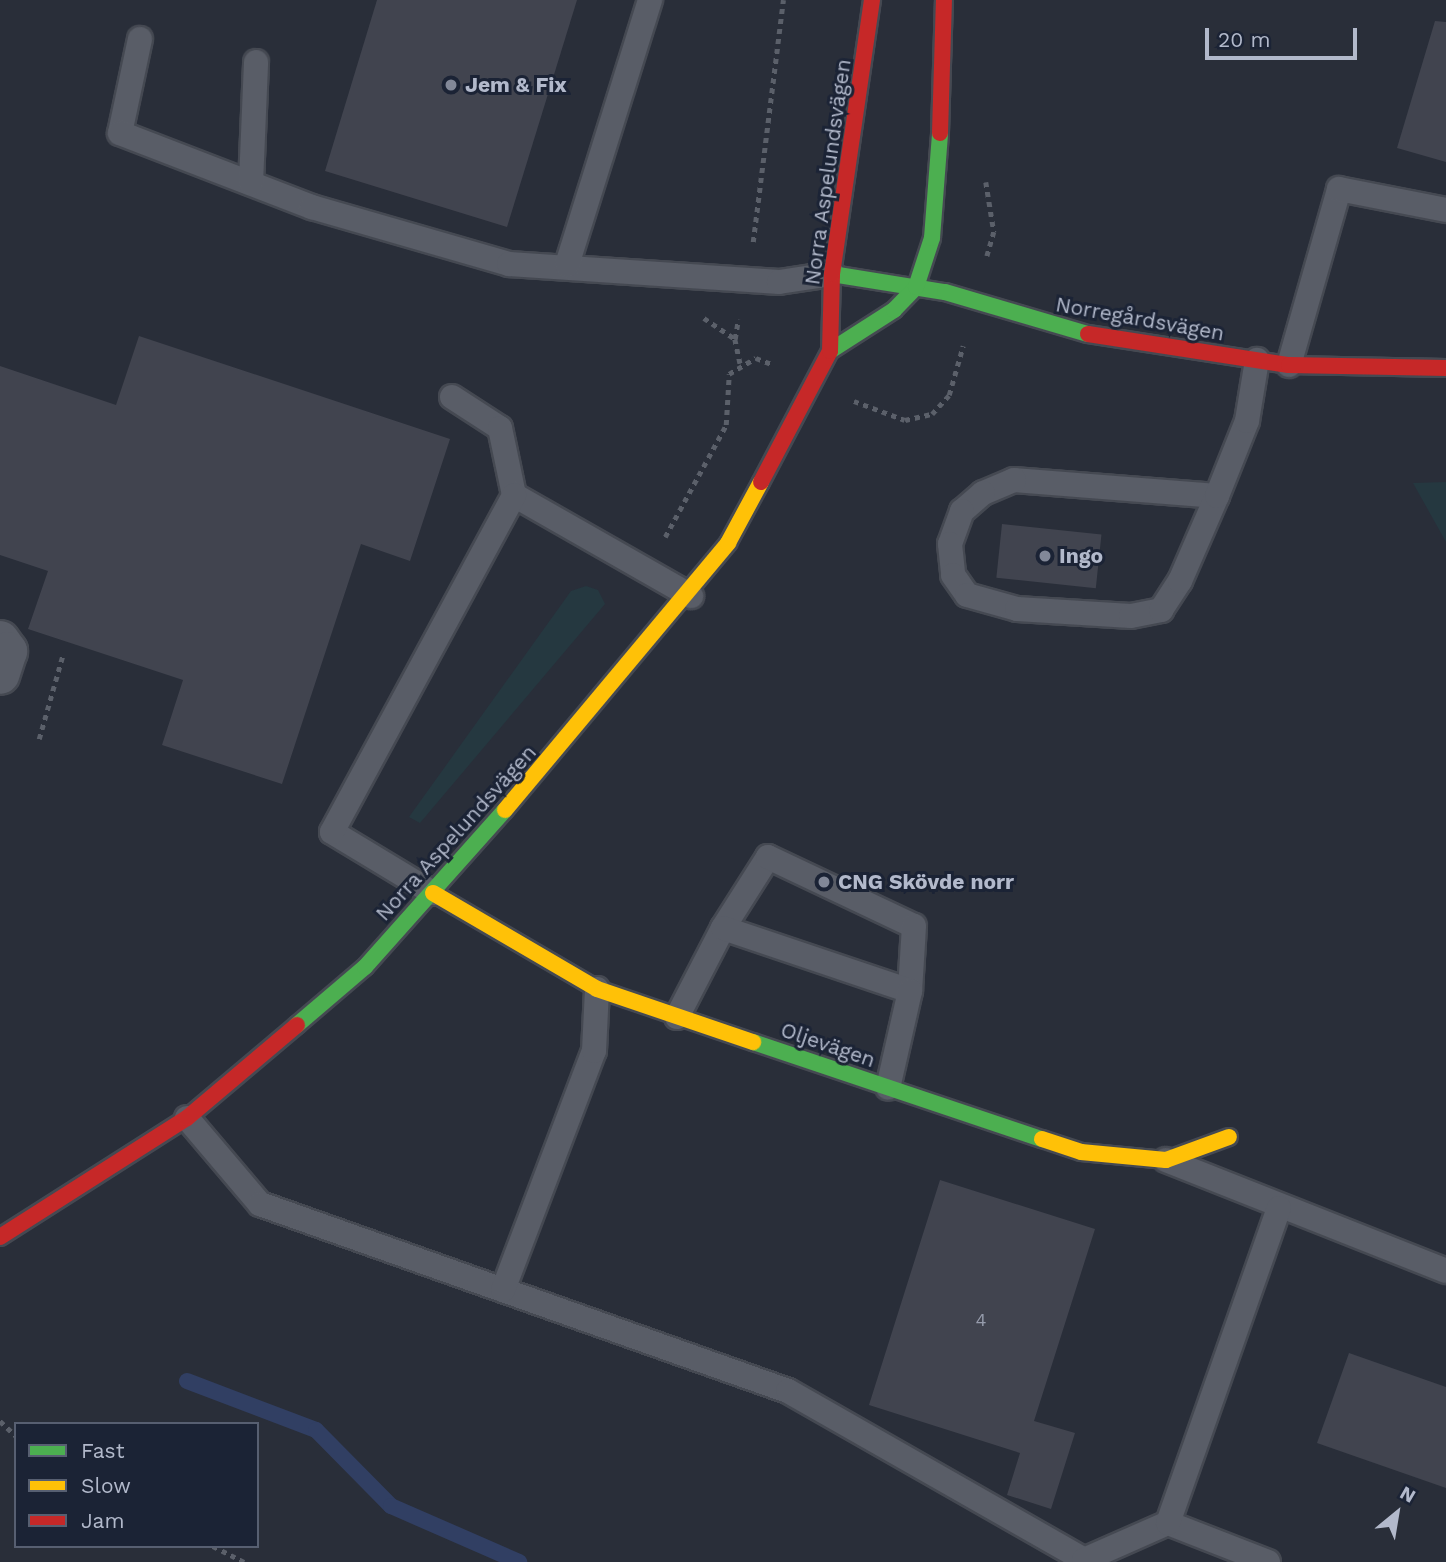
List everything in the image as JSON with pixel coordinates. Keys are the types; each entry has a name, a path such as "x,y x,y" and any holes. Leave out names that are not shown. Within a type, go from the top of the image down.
{"street":[{"name":"Norra Aspelundsvägen","path":"0,1237 187,1118 365,967 433,893 691,596 729,543 830,351 832,274 872,0"},
{"name":"Norra Aspelundsvägen","path":"830,351 894,310 916,287 932,237 937,191 944,0"},
{"name":"Norregårdsvägen","path":"832,274 916,287 1072,332 1289,365 1446,368"},
{"path":"0,639 8,651 0,675"},
{"name":"Oljevägen","path":"433,893 597,989 1081,1152 1166,1160 1229,1137"}],"lane":[{"path":"567,265 650,0"},
{"path":"140,39 120,133 312,207 509,264 567,265 779,282 832,274"},
{"path":"251,183 256,62"},
{"path":"1289,365 1339,189 1446,210"},
{"path":"1217,496 1014,480 983,493 962,511 950,544 953,575 967,595 1017,609 1131,616 1161,610 1217,496 1247,421 1257,360"},
{"path":"433,893 332,832 514,495 500,428 452,397"},
{"path":"514,495 691,596"},
{"path":"677,1017 723,928 768,857 914,926 910,991 888,1088"},
{"path":"723,928 910,991"},
{"path":"503,1290 594,1051 597,989"},
{"path":"187,1118 260,1204 788,1391 1084,1560 1168,1523 1268,1562"},
{"path":"1166,1160 1279,1208 1446,1271"},
{"path":"1168,1523 1279,1208"}],"path":[{"path":"740,363 735,339 766,178 783,0"},
{"path":"701,316 735,339"},
{"path":"645,572 717,449 726,425 729,374 740,363 756,358"},
{"path":"865,406 905,420 932,414 949,395 958,365"},
{"path":"39,739 63,654"},
{"path":"0,1421 14,1434"},
{"path":"217,1548 244,1562"}],"shaded area":[{"path":"1446,482 1446,542 1413,483"},
{"path":"586,586 598,590 605,604 420,823 409,817 571,591"}],"building":[{"name":"Jem & Fix","path":"377,0 577,0 507,227 325,171"},
{"path":"1435,21 1446,22 1446,162 1397,148"},
{"path":"139,336 450,439 410,561 361,544 282,784 162,745 183,680 28,629 48,571 0,555 0,366 116,405"},
{"path":"1002,524 1101,534 1096,588 996,578"},
{"path":"940,1180 1095,1229 1034,1421 1075,1433 1051,1509 1007,1495 1020,1453 869,1405"},
{"path":"1349,1353 1446,1387 1446,1488 1317,1443"}],"waterway":[{"path":"187,1381 316,1430 391,1506 519,1562"}],"traffic: fast":[{"path":"830,351 894,310 916,287 932,238 940,133"},
{"path":"832,274 945,292 1088,334"},
{"path":"297,1025 365,967 505,810"},
{"path":"753,1042 1042,1139"}],"traffic: slow":[{"path":"505,810 728,543 761,482"},
{"path":"433,893 597,989 753,1042"},
{"path":"1042,1139 1081,1152 1166,1160 1229,1137"}],"traffic: jam":[{"path":"761,482 830,351 832,274 872,0"},
{"path":"940,133 944,0"},
{"path":"1088,334 1289,365 1446,368"},
{"path":"0,1237 187,1118 297,1025"}],"place":[{"name":"Jem & Fix","path":"451,85"},
{"name":"Ingo","path":"1045,556"},
{"name":"CNG Skövde norr","path":"824,882"}]}
